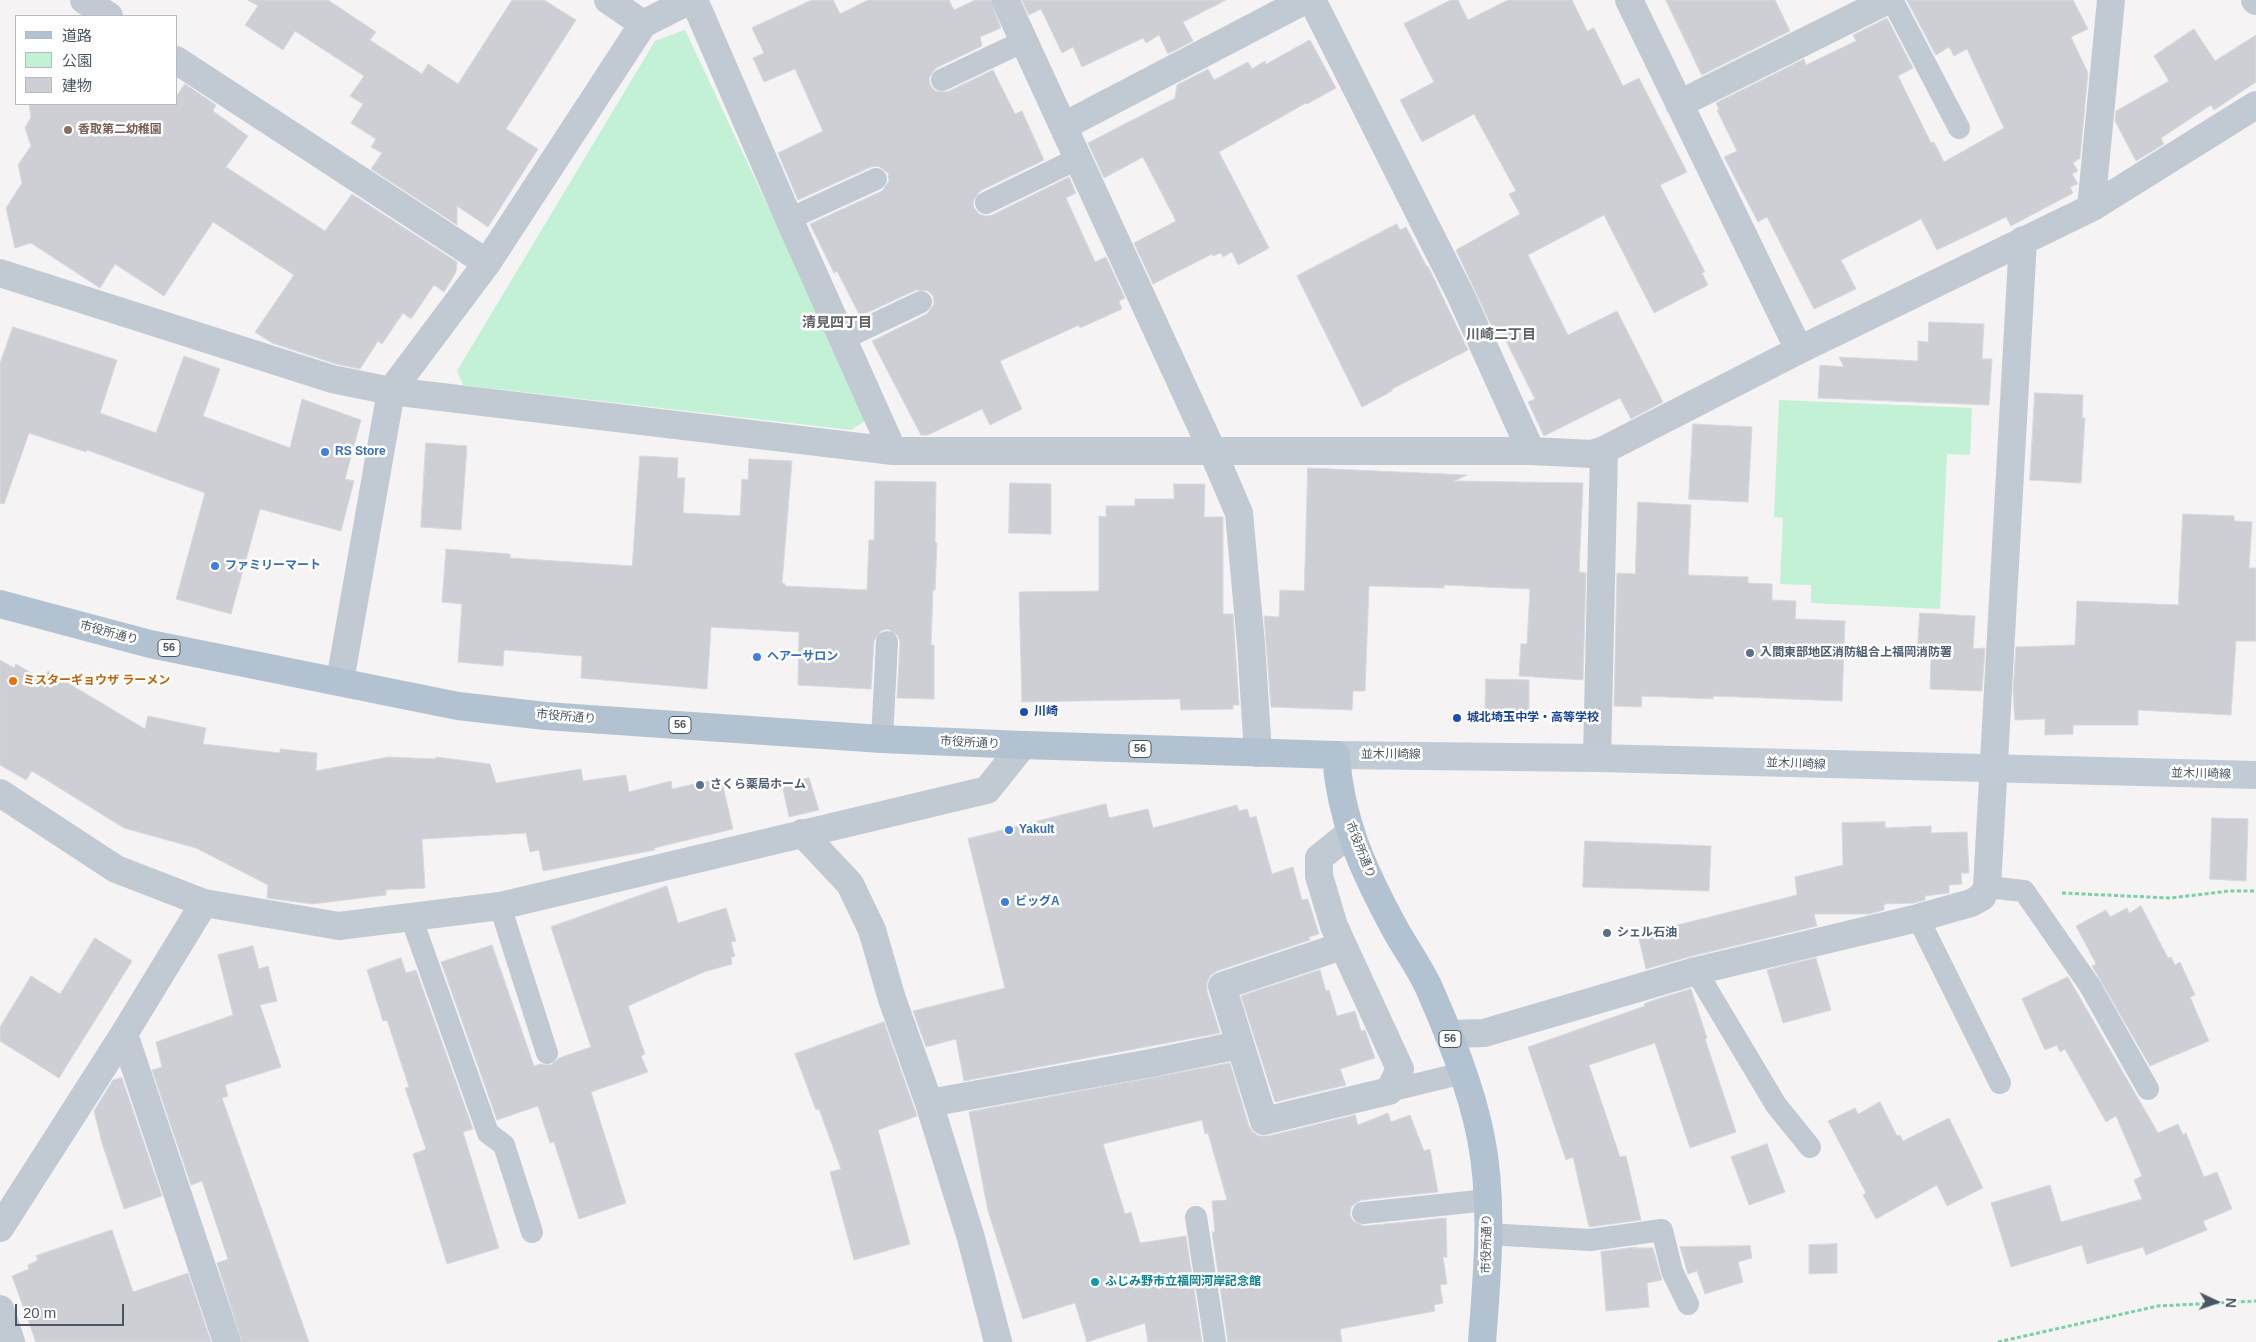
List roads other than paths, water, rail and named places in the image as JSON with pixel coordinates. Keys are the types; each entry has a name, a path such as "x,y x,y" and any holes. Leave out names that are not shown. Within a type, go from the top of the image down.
{"main road":[{"name":"市役所通り","path":"0,604 150,644 458,706 545,716 882,739 1023,746 1336,755 1338,785 1350,833 1394,927 1428,986 1463,1073 1481,1138 1488,1200 1482,1342"},
{"name":"並木川崎線","path":"1336,755 1597,758 2256,775"}],"street":[{"path":"84,0 107,15"},
{"path":"608,0 643,24"},
{"path":"340,681 391,392 487,263 643,24 690,0"},
{"path":"694,0 893,451"},
{"path":"1005,0 1212,450 1238,513 1251,644 1258,753"},
{"path":"1064,126 1305,0"},
{"path":"1312,0 1460,294 1531,451"},
{"path":"1629,0 1799,350"},
{"path":"1679,104 1888,0"},
{"path":"2091,208 2111,0"},
{"path":"178,61 487,263"},
{"path":"0,273 332,379 391,392 893,451 1531,451 1593,454 1799,350 2091,208 2256,105"},
{"path":"1448,1034 1484,1033 1696,971 1918,918 1971,903 1982,897 1987,887 2024,240"},
{"path":"1597,758 1604,450"},
{"path":"0,793 116,869 204,903 339,926 500,906 987,790 1023,746"},
{"path":"802,833 850,884 872,930 892,999 930,1103 968,1229 998,1342"},
{"path":"1342,946 1222,986 1264,1121 1390,1092 1400,1068 1342,946 1319,876 1319,858 1350,833"},
{"path":"0,1228 124,1034 204,903"},
{"path":"124,1034 227,1342"},
{"path":"930,1103 1239,1045"},
{"path":"0,1309 11,1342"}],"lane":[{"path":"1892,0 1959,128"},
{"path":"942,80 1024,41"},
{"path":"986,203 1079,158"},
{"path":"789,219 876,179"},
{"path":"843,339 921,302"},
{"path":"882,739 887,642"},
{"path":"1987,887 2024,891 2090,986 2148,1089"},
{"path":"500,906 547,1053"},
{"path":"411,917 488,1133 504,1145 532,1232"},
{"path":"1918,918 2000,1083"},
{"path":"1696,971 1776,1105 1810,1147"},
{"path":"1390,1092 1463,1073"},
{"path":"1363,1213 1488,1200"},
{"path":"1196,1217 1215,1342"},
{"path":"1487,1234 1590,1240 1662,1230 1672,1271 1688,1304"}],"place":[{"name":"香取第二幼稚園","path":"68,130"},
{"name":"RS Store","path":"325,452"},
{"name":"ファミリーマート","path":"215,566"},
{"name":"入間東部地区消防組合上福岡消防署","path":"1750,653"},
{"name":"ヘアーサロン","path":"757,657"},
{"name":"ミスターギョウザ ラーメン","path":"13,681"},
{"name":"川崎","path":"1024,712"},
{"name":"城北埼玉中学・高等学校","path":"1457,718"},
{"name":"さくら薬局ホーム","path":"700,785"},
{"name":"Yakult","path":"1009,830"},
{"name":"ビッグA","path":"1005,902"},
{"name":"シェル石油","path":"1607,933"},
{"name":"ふじみ野市立福岡河岸記念館","path":"1095,1282"}],"district":[{"name":"清見四丁目","path":"837,323"},
{"name":"川崎二丁目","path":"1501,335"}]}
